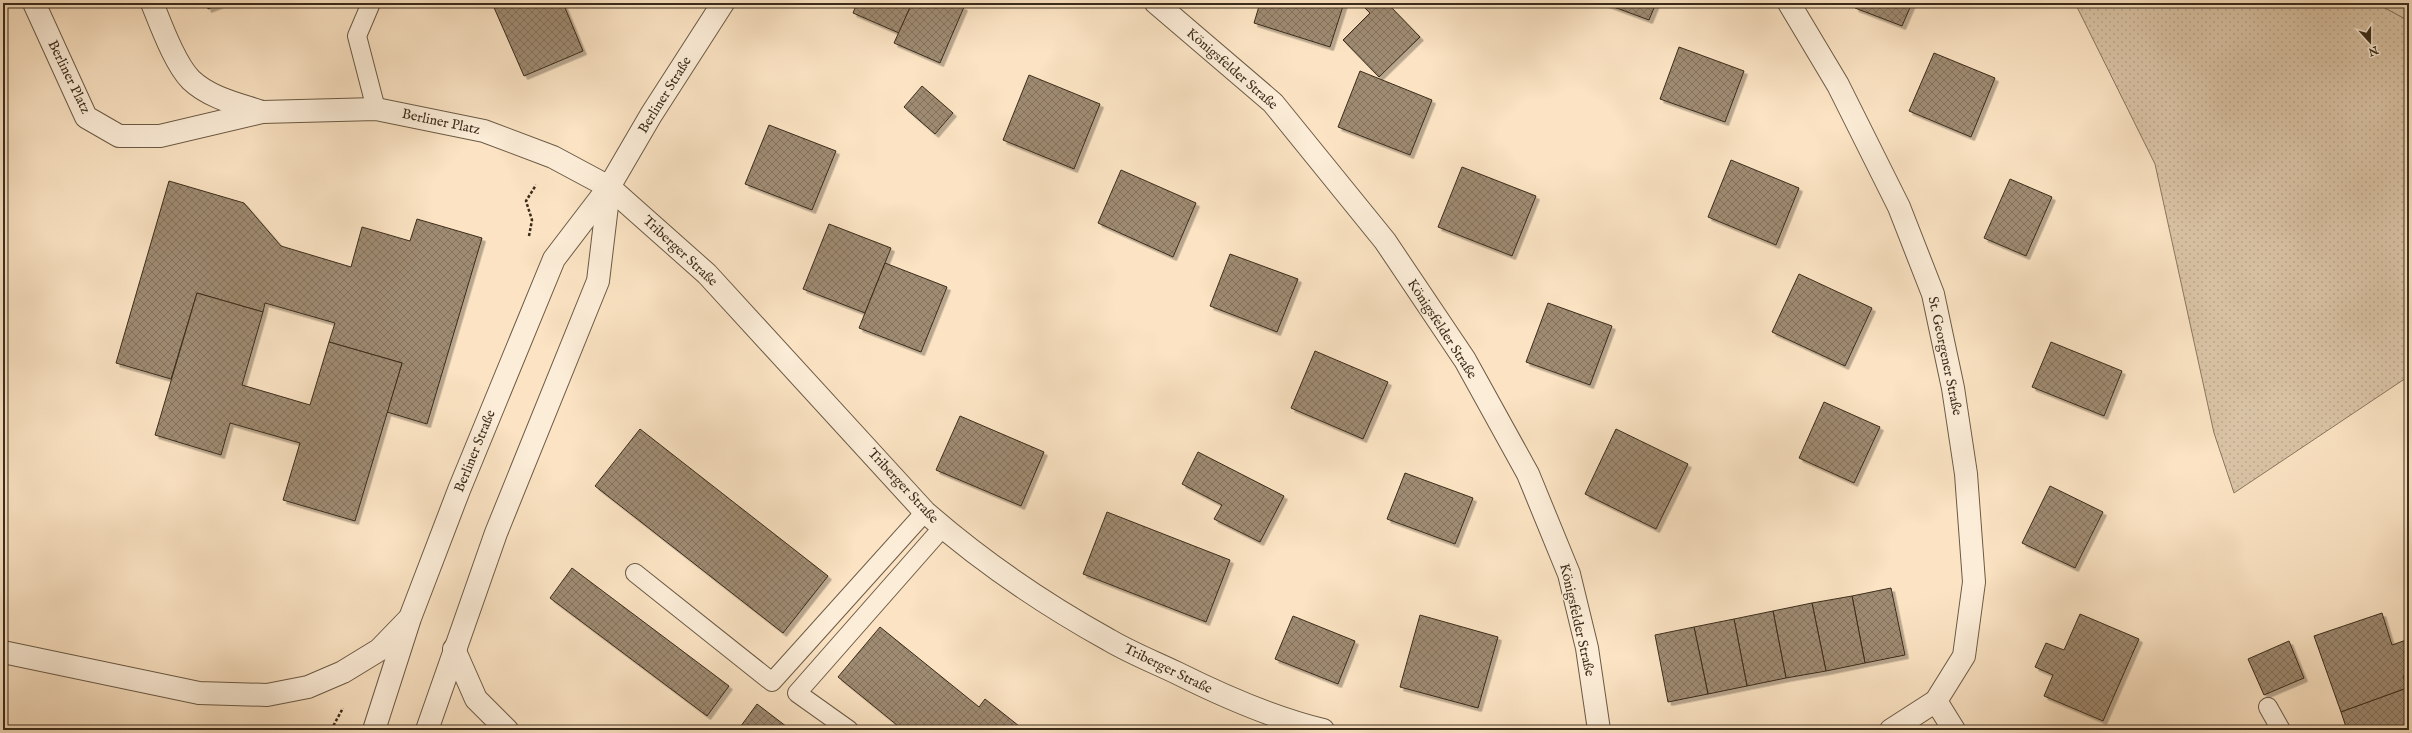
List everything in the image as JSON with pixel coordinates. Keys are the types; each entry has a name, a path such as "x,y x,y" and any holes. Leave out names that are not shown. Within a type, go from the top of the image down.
{"street":[{"name":"Berliner Platz","path":"34,3 86,117 119,136 160,136 262,112 376,109 484,131 553,157 609,188"},
{"name":"Berliner Platz","path":"152,3 172,50 191,80 217,97 262,112"},
{"name":"Berliner Straße","path":"374,730 410,618 459,490 554,259 609,188 651,115 723,3"},
{"name":"Königsfelder Straße","path":"1156,3 1273,103 1385,241 1465,360 1528,474 1569,574 1587,648 1599,730"},
{"name":"St. Georgener Straße","path":"1788,3 1838,85 1900,208 1933,294 1953,388 1966,474 1974,582 1964,656 1936,702"},
{"name":"Berliner Straße","path":"427,730 496,532 598,281 609,188"},
{"name":"Triberger Straße","path":"609,188 707,274 925,512 943,527 1028,591 1109,640 1212,691 1302,725 1323,730"},
{"path":"3,652 199,693 267,695 308,687 343,672 379,650 410,618"},
{"path":"454,649 476,699 507,730"},
{"path":"1891,730 1936,702 1954,730"}],"lane":[{"path":"371,3 357,36 376,109"},
{"path":"635,573 772,682 925,512"},
{"path":"849,730 797,693 943,527"},
{"path":"2268,707 2281,730"}],"green space":[{"path":"2075,3 2376,3 2409,21 2409,376 2234,493 2214,433 2155,164"},
{"path":"2376,3 2409,3 2409,21"}],"building":[{"path":"206,3 223,3 208,9"},
{"path":"492,3 563,3 583,51 524,76"},
{"path":"857,3 912,3 899,33 853,13"},
{"path":"912,3 955,3 964,7 940,63 894,43"},
{"path":"1260,3 1344,3 1330,47 1254,23"},
{"path":"1360,3 1387,3 1420,37 1379,77 1343,40 1370,13"},
{"path":"1603,3 1656,3 1649,20"},
{"path":"1857,3 1912,3 1902,26 1855,8"},
{"path":"1679,47 1744,71 1725,122 1660,99"},
{"path":"1934,53 1995,78 1971,137 1909,111"},
{"path":"1360,71 1432,100 1410,155 1338,127"},
{"path":"1029,75 1100,104 1074,169 1003,140"},
{"path":"922,86 953,113 935,134 904,107"},
{"path":"769,125 836,151 812,210 745,184"},
{"path":"1731,160 1799,188 1776,245 1708,217"},
{"path":"1462,167 1536,196 1512,256 1438,227"},
{"path":"1121,170 1196,203 1173,257 1098,223"},
{"path":"2010,179 2052,197 2026,256 1984,238"},
{"path":"169,181 244,203 281,246 351,267 362,227 410,241 417,219 482,238 427,424 387,412 402,363 329,342 335,323 265,303 263,312 197,293 171,379 116,363"},
{"path":"829,224 891,248 865,313 803,289"},
{"path":"1230,254 1298,279 1277,332 1210,306"},
{"path":"885,263 947,287 921,352 859,328"},
{"path":"1799,274 1872,308 1845,366 1772,332"},
{"path":"197,293 263,312 242,385 310,405 329,342 402,363 355,521 283,500 300,443 230,423 221,455 155,435"},
{"path":"1548,303 1612,326 1590,385 1526,362"},
{"path":"2051,342 2122,371 2104,416 2032,387"},
{"path":"1315,351 1388,382 1363,439 1291,408"},
{"path":"1824,402 1880,427 1854,483 1799,458"},
{"path":"960,416 1044,452 1021,506 936,470"},
{"path":"640,429 828,576 783,633 595,486"},
{"path":"1616,429 1688,464 1656,529 1585,494"},
{"path":"1198,452 1284,496 1260,542 1214,519 1222,505 1182,484"},
{"path":"1405,473 1473,498 1455,544 1387,519"},
{"path":"2050,486 2103,512 2075,568 2022,543"},
{"path":"1107,512 1230,560 1206,622 1083,574"},
{"path":"572,568 729,686 707,716 550,598"},
{"path":"1891,588 1905,655 1865,663 1852,596"},
{"path":"1852,596 1865,663 1826,671 1812,603"},
{"path":"1812,603 1826,671 1786,678 1773,611"},
{"path":"1773,611 1786,678 1747,686 1734,619"},
{"path":"2382,613 2392,645 2409,639 2409,673 2403,676 2407,688 2341,712 2314,636"},
{"path":"2080,614 2139,639 2103,721 2044,696 2053,675 2035,667 2046,643 2064,650"},
{"path":"1420,615 1498,637 1478,708 1400,687"},
{"path":"1293,616 1355,641 1338,684 1275,659"},
{"path":"1734,619 1747,686 1708,694 1694,627"},
{"path":"880,627 979,707 985,699 1024,730 903,730 838,677"},
{"path":"1694,627 1708,694 1668,702 1655,635"},
{"path":"2289,641 2304,678 2264,695 2248,659"},
{"path":"2407,688 2409,694 2409,730 2347,730 2341,712"},
{"path":"757,704 791,730 738,730"}]}
